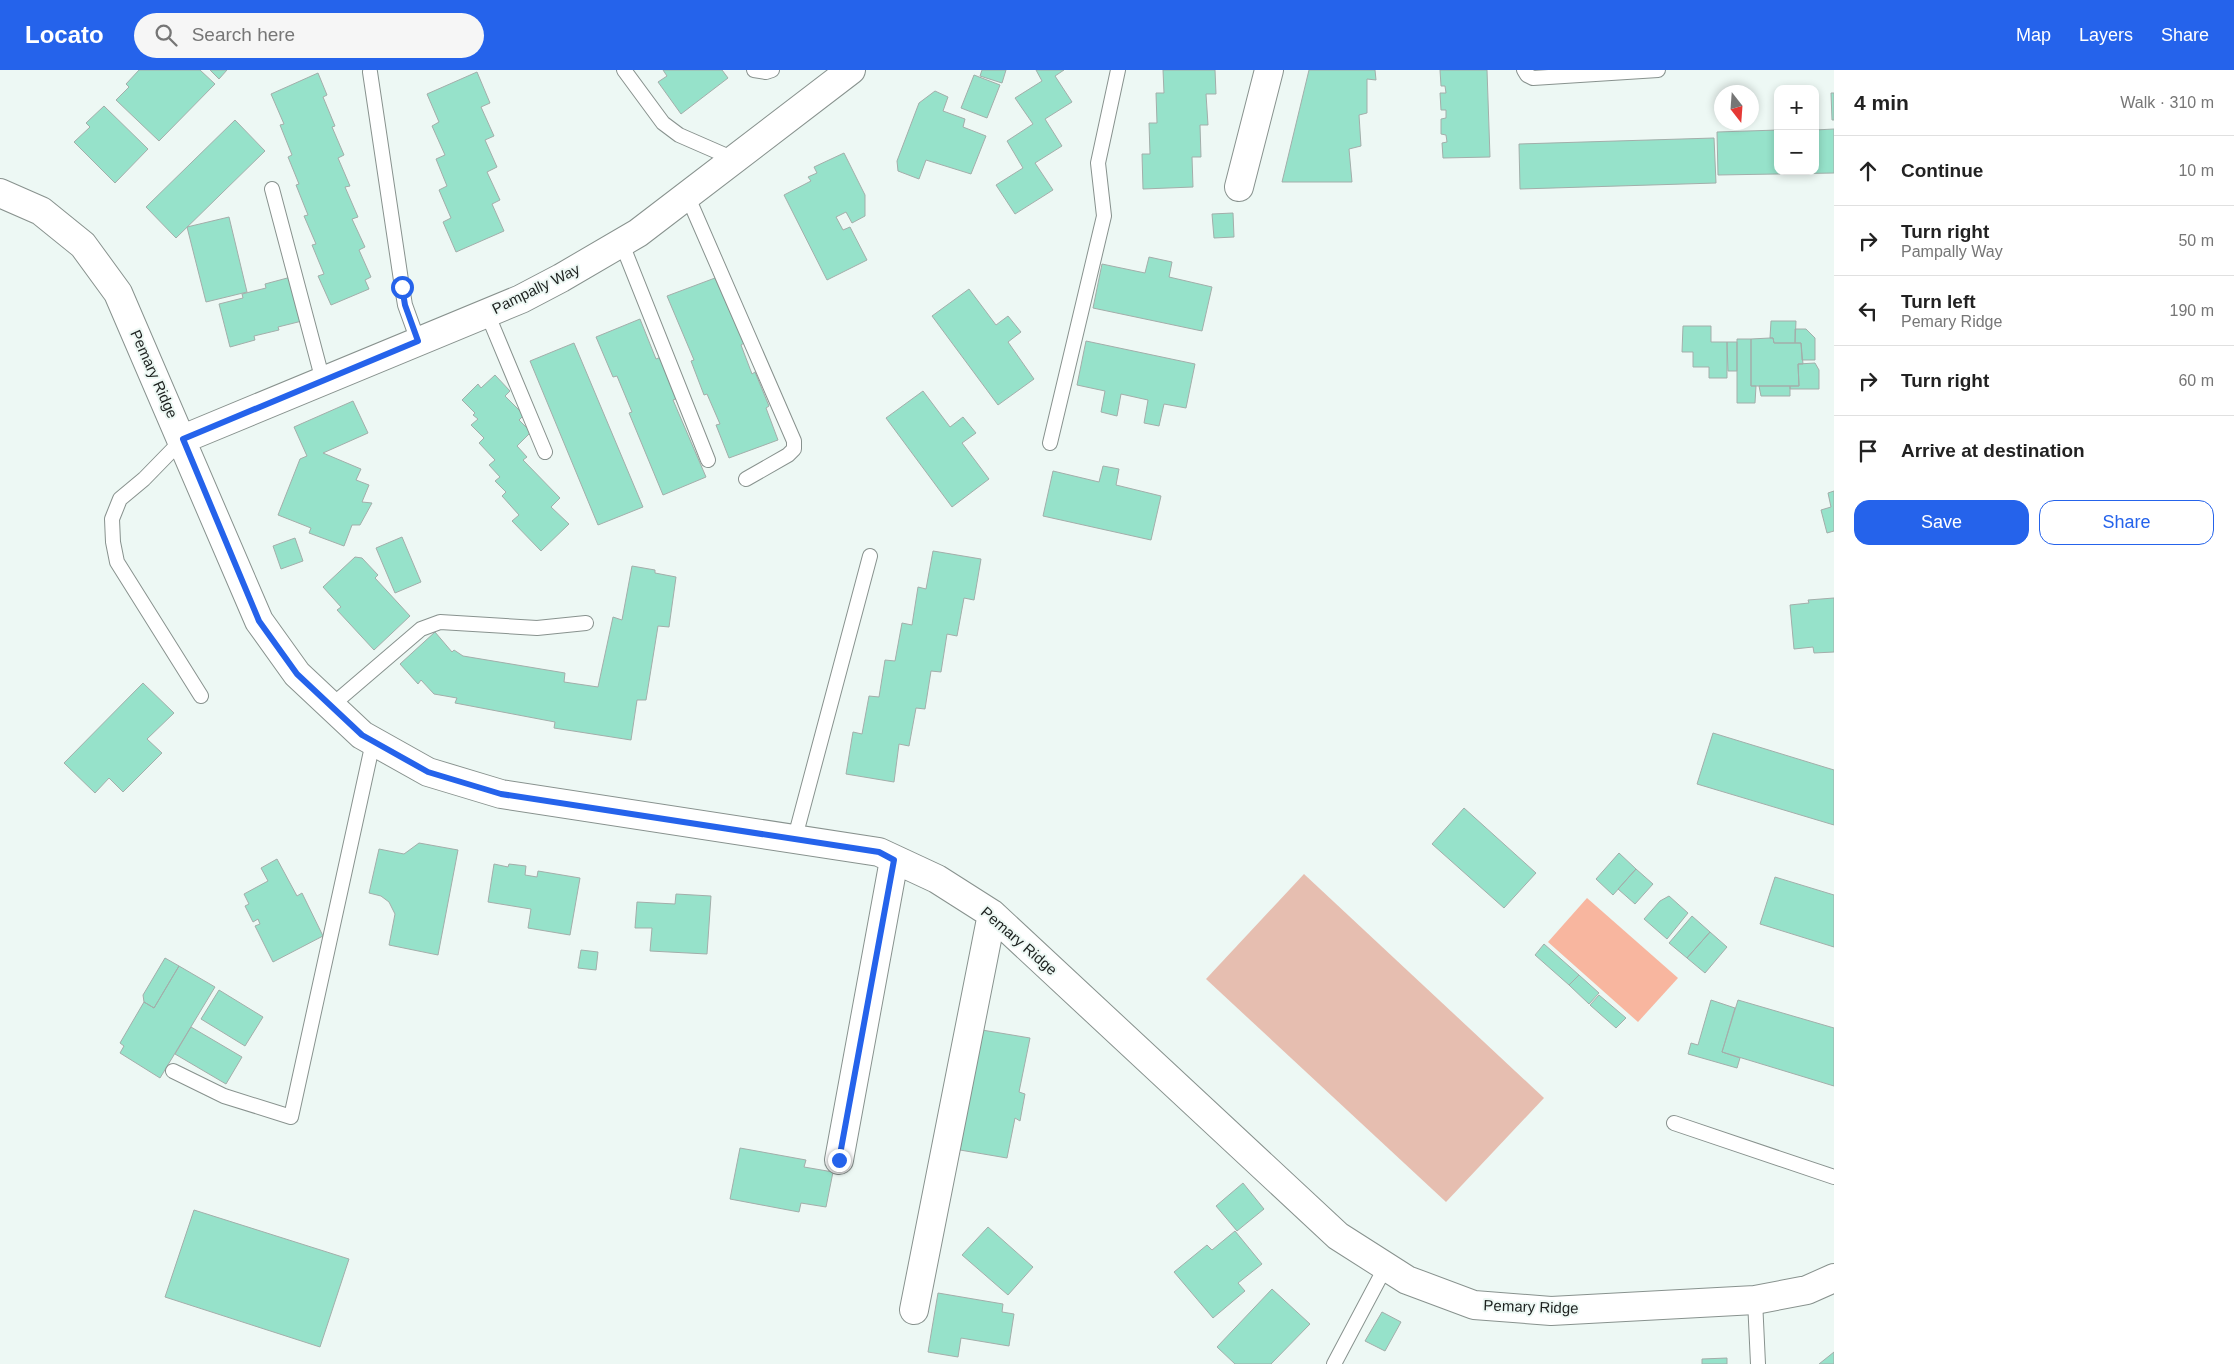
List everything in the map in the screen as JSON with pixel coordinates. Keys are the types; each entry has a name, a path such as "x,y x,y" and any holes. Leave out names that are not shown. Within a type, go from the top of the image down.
{"street":[{"path":"1239,186 1269,70"},
{"name":"Pampally Way","path":"183,439 537,291 622,244 734,159 836,74"},
{"name":"Pemary Ridge","path":"0,193 41,211 83,245 118,293 183,439 259,621 297,674 362,735 373,742 428,772 501,794 794,841 879,852 937,879 992,914 1338,1236 1407,1280 1474,1305 1550,1311 1755,1300 1807,1290 1834,1278"},
{"path":"839,1160 894,860"},
{"path":"914,1310 992,914"}],"lane":[{"path":"624,70 663,122 679,134 734,159"},
{"path":"754,70 761,72 772,70"},
{"path":"1050,442 1104,216 1098,163 1118,70"},
{"path":"1524,70 1527,75 1533,78 1658,70"},
{"path":"370,72 405,305 418,341"},
{"path":"272,188 323,381"},
{"path":"687,195 794,441 794,449 788,455 746,478"},
{"path":"622,244 708,460"},
{"path":"487,313 545,452"},
{"path":"183,439 144,479 120,499 112,519 113,542 117,562 201,696"},
{"path":"794,841 870,556"},
{"path":"331,706 421,629 440,622 537,628 586,623"},
{"path":"173,1071 224,1096 291,1117 373,742"},
{"path":"1674,1123 1834,1177"},
{"path":"1334,1364 1386,1266"},
{"path":"1755,1300 1758,1364"}],"shaded area":[{"path":"1304,874 1544,1098 1446,1202 1206,979"},
{"path":"1587,898 1678,978 1638,1022 1548,942"}],"building":[{"path":"139,70 200,70 215,84 159,141 116,100 129,87 126,84"},
{"path":"210,70 227,70 219,79"},
{"path":"663,70 722,70 728,78 681,114 658,82 667,76"},
{"path":"982,70 1006,70 1002,83 980,76"},
{"path":"1036,70 1064,70 1055,76 1072,102 1045,119 1062,146 1035,163 1053,190 1015,214 996,185 1023,168 1007,141 1033,124 1015,98 1042,81"},
{"path":"1163,70 1215,70 1216,94 1206,94 1208,125 1200,125 1201,157 1192,157 1193,187 1143,189 1142,154 1150,154 1149,123 1157,123 1156,93 1164,93"},
{"path":"1309,70 1375,70 1376,80 1367,79 1367,113 1359,115 1361,146 1349,149 1352,182 1282,182"},
{"path":"1440,70 1487,70 1490,157 1443,158 1442,143 1447,142 1446,135 1441,134 1441,119 1446,118 1446,110 1441,110 1440,93 1446,93 1445,86 1441,86"},
{"path":"477,72 490,103 481,107 494,136 485,140 497,167 487,172 500,200 492,204 504,231 456,252 443,222 451,218 439,190 447,186 436,159 445,155 432,126 439,122 427,94"},
{"path":"318,73 327,95 323,97 335,126 332,127 344,155 338,158 350,186 345,187 358,217 352,219 365,247 359,250 371,277 365,280 369,289 331,305 318,276 324,274 312,245 316,244 304,216 308,215 296,185 299,184 288,157 292,155 280,125 284,124 271,94"},
{"path":"974,75 1000,85 987,118 961,108"},
{"path":"935,91 948,97 943,111 965,119 963,127 986,136 971,174 926,160 919,179 898,171 897,161 919,103"},
{"path":"1831,93 1834,93 1834,120 1832,120"},
{"path":"104,106 148,149 115,183 74,142 90,127 86,123"},
{"path":"235,120 265,151 176,238 146,207"},
{"path":"1834,129 1834,173 1819,173 1819,130"},
{"path":"1774,130 1774,174 1718,175 1717,132"},
{"path":"1714,138 1716,183 1520,189 1519,144"},
{"path":"844,153 865,195 865,216 852,223 846,212 836,217 843,230 850,227 867,260 827,280 784,195 811,181 808,177 817,173 814,167"},
{"path":"1233,213 1234,237 1214,238 1212,214"},
{"path":"229,217 247,292 206,302 187,227"},
{"path":"1149,257 1172,262 1169,277 1212,287 1202,331 1093,308 1102,264 1145,273"},
{"path":"291,277 302,321 278,327 279,330 254,336 255,340 230,347 219,304 243,298 242,294 266,288 265,284"},
{"path":"715,278 744,343 741,345 752,374 755,372 769,406 766,408 778,440 729,458 716,425 720,424 707,394 704,395 691,361 694,360 667,296"},
{"path":"969,289 996,325 1008,316 1021,332 1008,342 1034,379 998,405 932,316"},
{"path":"640,319 656,359 661,357 678,398 673,400 706,477 663,495 629,413 632,412 617,376 613,377 596,337"},
{"path":"1771,321 1796,321 1795,343 1774,343 1773,338 1770,338"},
{"path":"1683,326 1711,326 1711,342 1727,342 1727,378 1709,378 1709,367 1693,367 1693,352 1682,352"},
{"path":"1795,329 1806,329 1815,338 1815,360 1802,360 1801,343 1795,343"},
{"path":"1773,338 1774,343 1801,343 1803,364 1798,364 1799,386 1751,386 1751,339"},
{"path":"1737,339 1751,339 1751,386 1756,386 1755,403 1737,403"},
{"path":"1086,341 1195,364 1186,408 1164,404 1159,426 1144,423 1148,400 1121,394 1117,416 1101,412 1105,391 1077,385"},
{"path":"1727,342 1737,342 1737,371 1728,371"},
{"path":"574,343 643,507 598,525 530,361"},
{"path":"1815,363 1819,370 1819,389 1790,389 1790,386 1799,386 1798,364"},
{"path":"495,375 510,391 505,396 524,415 519,420 531,432 517,446 527,457 523,460 560,498 551,507 569,524 541,551 512,521 519,515 502,496 506,492 495,481 500,477 489,465 495,460 479,443 484,438 471,425 478,419 473,415 475,413 462,400 478,384 481,388"},
{"path":"1759,386 1790,386 1790,396 1761,396"},
{"path":"923,391 950,427 963,417 976,433 962,443 989,479 952,507 886,418"},
{"path":"353,401 368,433 323,453 361,469 356,480 369,485 362,502 372,503 360,525 352,525 344,546 309,533 311,528 278,515 300,459 307,456 294,427"},
{"path":"1103,466 1119,469 1116,485 1161,496 1151,540 1043,516 1053,471 1099,482"},
{"path":"1834,491 1834,531 1827,533 1821,510 1831,507 1828,493"},
{"path":"402,537 421,582 395,593 376,548"},
{"path":"295,538 303,561 281,569 273,546"},
{"path":"933,551 981,559 974,600 964,598 957,636 947,634 941,672 931,671 925,709 916,708 909,746 899,744 894,782 846,774 853,732 862,734 869,696 879,697 885,660 895,661 902,623 912,625 918,587 926,589"},
{"path":"355,557 362,558 378,575 375,578 410,616 374,650 337,610 341,607 323,587"},
{"path":"632,566 655,570 655,573 676,577 669,627 658,626 646,700 637,700 631,740 554,728 555,722 455,703 457,698 434,694 421,680 418,684 400,664 435,632 452,652 454,650 463,656 565,673 564,682 598,687 613,617 622,620"},
{"path":"1834,598 1834,652 1814,653 1813,647 1794,649 1790,605 1809,603 1808,600"},
{"path":"143,683 174,713 147,739 162,753 123,792 109,778 95,793 64,763"},
{"path":"1713,733 1834,770 1834,825 1697,784"},
{"path":"1464,808 1536,873 1504,908 1432,844"},
{"path":"419,843 458,850 438,955 389,945 395,914 389,902 381,896 369,893 379,849 404,854"},
{"path":"1619,853 1636,869 1613,895 1596,879"},
{"path":"277,859 297,896 302,893 323,936 273,962 255,926 260,924 258,919 253,922 245,906 249,904 244,894 268,881 261,868"},
{"path":"494,864 508,867 509,864 526,866 525,875 537,877 538,871 580,878 570,935 528,928 531,909 488,902"},
{"path":"1636,869 1653,884 1635,904 1618,889"},
{"path":"1775,877 1834,895 1834,947 1760,924"},
{"path":"676,894 711,896 707,954 650,951 652,928 635,928 637,902 675,904"},
{"path":"1669,896 1688,913 1667,939 1644,919 1660,901"},
{"path":"1692,916 1710,932 1687,958 1669,943"},
{"path":"1710,932 1727,947 1705,973 1687,958"},
{"path":"1544,944 1579,975 1569,985 1535,955"},
{"path":"581,950 598,952 596,970 578,968"},
{"path":"165,958 179,966 154,1008 144,1002 143,995"},
{"path":"179,966 215,987 160,1078 120,1053 124,1046 120,1043 144,1002 154,1008"},
{"path":"1579,975 1599,993 1589,1004 1569,985"},
{"path":"219,990 263,1017 245,1046 201,1019"},
{"path":"1599,995 1626,1018 1616,1028 1590,1005"},
{"path":"1711,1000 1735,1008 1722,1052 1740,1058 1737,1068 1688,1054 1691,1043 1698,1045"},
{"path":"1738,1000 1834,1028 1834,1086 1722,1052"},
{"path":"191,1027 242,1057 226,1084 175,1054"},
{"path":"982,1030 1030,1038 1019,1092 1025,1094 1020,1121 1015,1118 1007,1158 960,1150"},
{"path":"740,1148 806,1160 804,1167 833,1172 826,1207 801,1203 799,1212 730,1199"},
{"path":"1243,1183 1264,1209 1237,1231 1216,1206"},
{"path":"194,1210 349,1259 320,1347 165,1297"},
{"path":"988,1227 1033,1267 1008,1295 962,1255"},
{"path":"1235,1231 1262,1264 1238,1283 1245,1291 1213,1318 1174,1272 1207,1245 1212,1250"},
{"path":"1272,1289 1310,1324 1271,1364 1235,1364 1217,1347"},
{"path":"938,1293 1003,1304 1002,1312 1014,1314 1009,1346 961,1338 958,1357 928,1352"},
{"path":"1382,1312 1401,1322 1385,1351 1365,1341"},
{"path":"1834,1352 1834,1364 1819,1364"},
{"path":"1727,1358 1727,1364 1702,1364 1702,1359"}],"route":[{"path":"402,287 405,305 418,341 183,439 259,621 297,674 362,735 428,772 501,794 794,841 879,852 894,860 839,1160"}]}
